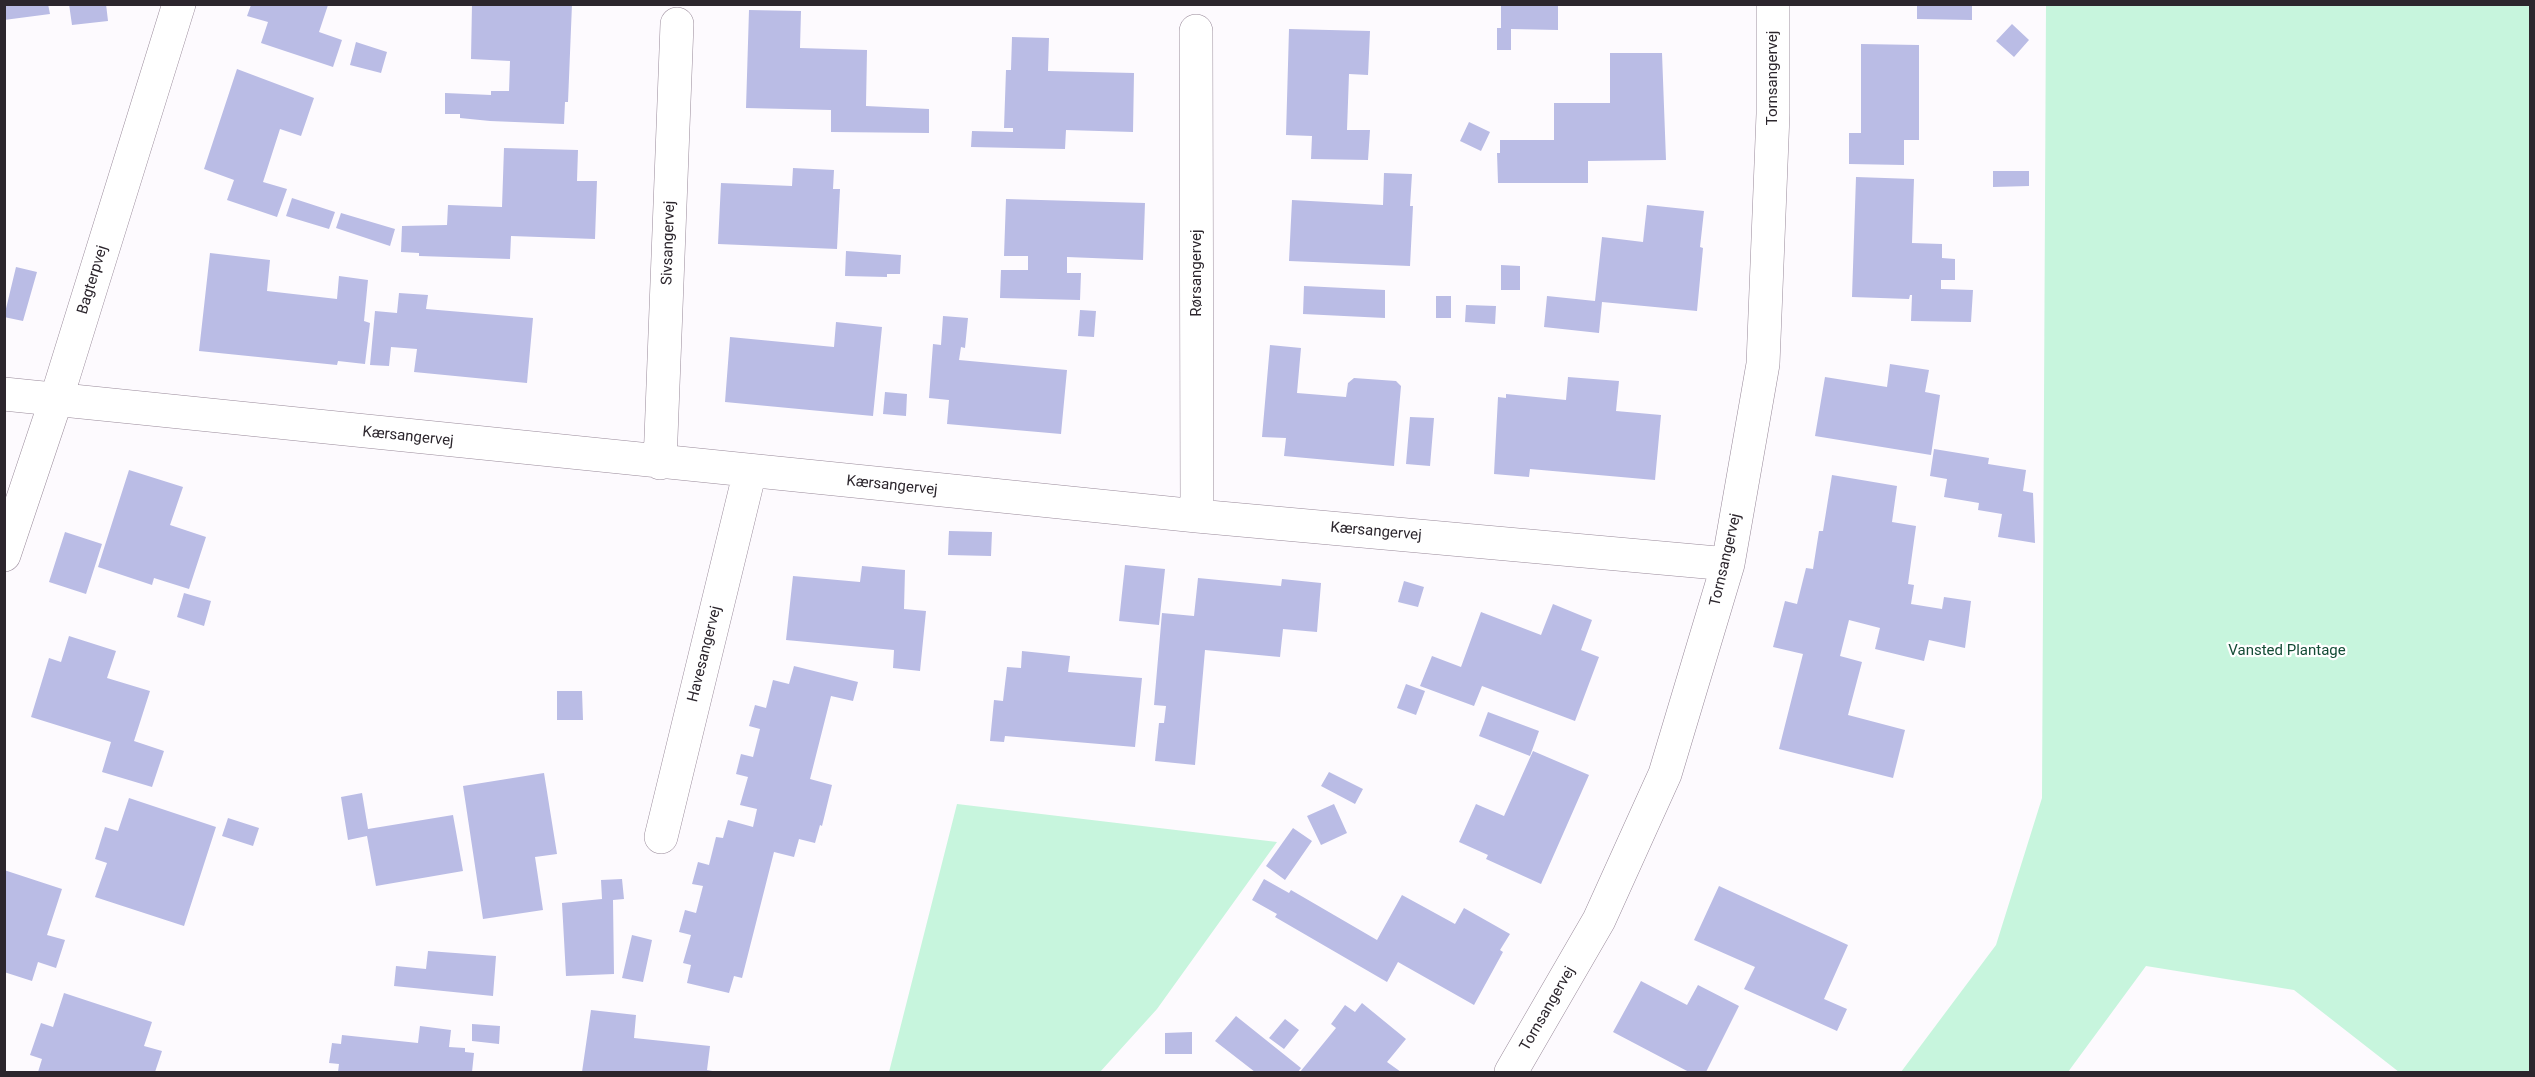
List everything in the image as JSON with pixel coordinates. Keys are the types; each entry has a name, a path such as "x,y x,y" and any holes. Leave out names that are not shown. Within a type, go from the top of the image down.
{"street":[{"name":"Bagterpvej","path":"4,555 56,400 179,4"},
{"name":"Tornsangervej","path":"1511,1072 1599,920 1665,774 1728,564 1763,364 1773,114 1773,4"},
{"name":"Sivsangervej","path":"660,463 677,24"},
{"name":"Rørsangervej","path":"1196,31 1197,516"},
{"name":"Kærsangervej","path":"4,394 660,463 1197,516 1728,564"},
{"name":"Havesangervej","path":"661,837 750,471"}],"green space":[{"name":"Vansted Plantage","path":"2046,5 2530,5 2530,1072 2399,1072 2294,990 2146,966 2068,1072 1901,1072 1996,945 2042,798"},
{"path":"957,804 1277,842 1157,1009 1100,1072 889,1072"}],"building":[{"path":"4,4 48,4 50,14 4,20"},
{"path":"69,4 106,4 108,21 72,25"},
{"path":"472,4 572,4 568,102 565,102 564,124 490,121 460,118 460,114 445,114 445,93 491,95 491,91 509,91 510,61 471,59"},
{"path":"1501,4 1558,4 1558,30 1511,29 1511,50 1497,50 1497,28 1501,28"},
{"path":"1917,4 1972,4 1972,20 1917,19"},
{"path":"251,5 328,5 319,32 342,40 333,67 261,43 268,22 247,16"},
{"path":"749,10 801,11 800,48 867,50 866,106 929,109 929,133 831,132 831,110 746,108"},
{"path":"2012,24 2029,40 2014,57 1996,41"},
{"path":"1289,29 1370,31 1368,75 1349,74 1347,130 1370,130 1368,160 1311,159 1312,136 1286,135"},
{"path":"1012,37 1049,38 1048,71 1134,73 1133,132 1066,130 1065,149 971,147 972,131 1013,132 1013,128 1004,128 1006,70 1011,70"},
{"path":"356,42 387,52 381,73 350,65"},
{"path":"1861,44 1919,45 1919,140 1904,140 1904,165 1849,164 1849,133 1861,133"},
{"path":"1610,53 1662,53 1666,160 1588,161 1588,183 1498,183 1497,153 1500,153 1500,140 1554,140 1554,103 1610,103"},
{"path":"237,69 314,98 301,136 280,129 263,182 287,189 277,217 227,200 234,180 204,169"},
{"path":"1469,122 1490,132 1481,151 1460,141"},
{"path":"504,148 578,150 577,181 597,181 595,239 511,236 510,259 419,256 419,253 401,252 402,226 447,225 448,205 502,207"},
{"path":"793,168 834,170 833,189 840,189 837,249 718,244 721,183 792,186"},
{"path":"1993,171 2029,171 2029,186 1993,187"},
{"path":"1384,173 1412,174 1410,266 1289,261 1292,200 1383,205"},
{"path":"1856,177 1914,179 1912,243 1942,244 1942,258 1955,259 1955,280 1941,280 1941,289 1973,290 1971,322 1911,321 1912,295 1909,299 1852,297"},
{"path":"292,198 335,212 329,229 286,216"},
{"path":"1006,199 1145,203 1143,260 1067,257 1067,273 1081,273 1080,300 1000,298 1001,270 1028,270 1028,256 1004,256"},
{"path":"1647,205 1704,211 1697,311 1602,302 1599,333 1544,327 1547,296 1595,301 1602,237 1643,242"},
{"path":"341,213 395,229 390,246 336,228"},
{"path":"846,251 901,255 900,274 887,274 887,277 845,276"},
{"path":"210,253 270,260 267,291 337,299 339,276 368,280 364,321 370,323 365,364 338,361 337,365 199,351"},
{"path":"1501,265 1520,266 1520,290 1501,290"},
{"path":"16,267 37,272 23,321 4,317"},
{"path":"1304,286 1385,290 1385,318 1303,314"},
{"path":"399,293 428,295 426,309 533,318 527,383 414,372 417,349 391,347 389,366 370,365 375,311 397,313"},
{"path":"1436,296 1451,296 1451,318 1436,318"},
{"path":"1466,305 1496,306 1495,324 1465,322"},
{"path":"1080,310 1096,311 1094,337 1078,336"},
{"path":"943,316 968,318 965,348 961,347 959,360 1067,370 1061,434 947,424 949,400 929,398 933,344 941,345"},
{"path":"836,322 882,327 873,416 725,402 730,337 834,347"},
{"path":"1270,345 1301,348 1297,393 1346,397 1348,383 1354,378 1396,381 1401,386 1394,466 1284,456 1286,438 1262,437"},
{"path":"1890,364 1929,370 1925,392 1940,395 1931,455 1815,436 1825,377 1887,387"},
{"path":"1568,377 1619,381 1616,411 1661,415 1655,480 1530,469 1529,477 1494,474 1498,397 1506,398 1506,394 1566,400"},
{"path":"885,392 907,394 906,416 883,414"},
{"path":"1410,417 1434,418 1430,466 1406,464"},
{"path":"1934,449 1989,458 1988,464 2026,470 2023,491 2033,493 2035,543 1998,537 2002,514 1978,510 1979,503 1944,497 1947,479 1930,476"},
{"path":"129,470 183,487 170,525 206,537 189,589 154,578 152,585 98,567"},
{"path":"1832,475 1897,486 1892,522 1916,526 1908,584 1914,585 1911,604 1942,609 1944,597 1971,601 1965,648 1929,640 1924,661 1875,649 1880,628 1849,620 1840,656 1862,662 1848,715 1905,730 1893,778 1779,749 1803,654 1773,647 1785,601 1797,604 1806,568 1813,569 1819,531 1823,531"},
{"path":"949,531 992,532 991,556 948,555"},
{"path":"65,532 102,544 86,594 49,582"},
{"path":"1125,565 1165,569 1159,625 1119,621"},
{"path":"862,566 905,570 904,609 926,611 920,671 893,668 894,650 786,640 793,576 860,582"},
{"path":"1198,578 1281,586 1282,579 1321,583 1317,632 1283,629 1280,657 1205,650 1195,765 1155,761 1159,723 1164,723 1166,706 1154,705 1162,613 1194,616"},
{"path":"1404,581 1424,587 1418,607 1398,602"},
{"path":"184,593 211,601 204,626 177,617"},
{"path":"1553,604 1592,620 1581,650 1599,657 1575,721 1482,686 1474,706 1420,686 1432,656 1461,667 1481,612 1541,635"},
{"path":"69,636 116,651 107,678 150,691 134,741 164,751 152,787 102,772 111,742 31,717 49,658 61,662"},
{"path":"1022,651 1070,656 1068,672 1142,678 1135,747 1005,736 1004,742 990,741 994,700 1003,701 1007,667 1021,668"},
{"path":"794,666 858,682 853,701 831,696 810,779 832,785 822,826 820,825 815,843 799,839 794,857 774,852 742,978 734,976 729,993 687,983 691,965 683,963 691,935 679,932 685,910 696,913 703,886 692,884 698,862 709,865 716,837 723,838 728,820 753,827 757,809 740,805 748,777 736,774 741,754 753,757 760,729 749,726 755,705 766,708 773,680 789,684"},
{"path":"1406,684 1425,691 1416,715 1397,708"},
{"path":"557,691 582,691 583,720 557,720"},
{"path":"1488,712 1539,731 1530,756 1479,736"},
{"path":"1533,751 1589,775 1541,884 1486,859 1488,855 1459,842 1476,804 1504,816"},
{"path":"1329,772 1363,789 1355,804 1321,786"},
{"path":"544,773 557,854 535,857 543,910 483,919 463,786"},
{"path":"362,793 368,829 453,815 463,871 376,886 367,836 348,840 341,797"},
{"path":"129,798 216,827 184,926 95,897 107,863 95,859 105,827 118,831"},
{"path":"1334,804 1347,833 1321,845 1307,816"},
{"path":"228,818 259,828 253,846 222,836"},
{"path":"1293,828 1312,841 1285,880 1266,866"},
{"path":"4,870 62,889 47,935 65,940 56,968 38,962 32,981 4,972"},
{"path":"622,879 624,899 613,900 614,974 566,976 562,903 602,899 601,880"},
{"path":"1264,879 1289,893 1291,890 1377,940 1402,895 1455,924 1464,908 1510,934 1500,950 1503,952 1474,1005 1398,962 1387,982 1275,917 1277,914 1252,900"},
{"path":"1719,886 1848,945 1824,999 1847,1009 1837,1031 1744,989 1755,967 1694,940"},
{"path":"632,935 652,940 643,982 622,978"},
{"path":"428,951 496,956 493,996 394,986 396,966 426,969"},
{"path":"1641,981 1687,1005 1698,985 1739,1006 1706,1072 1689,1072 1613,1032"},
{"path":"64,993 152,1022 144,1046 162,1051 155,1072 38,1072 42,1059 30,1055 41,1023 53,1027"},
{"path":"1362,1003 1406,1039 1387,1062 1401,1072 1300,1072 1336,1028 1331,1024 1345,1005 1355,1012"},
{"path":"591,1010 636,1015 634,1038 710,1046 707,1070 718,1072 582,1072"},
{"path":"1236,1016 1301,1068 1298,1072 1255,1072 1215,1041"},
{"path":"1285,1019 1299,1030 1284,1049 1269,1038"},
{"path":"472,1024 500,1026 499,1044 472,1041"},
{"path":"420,1026 451,1030 449,1047 465,1048 465,1052 474,1053 472,1072 338,1072 339,1064 329,1063 332,1043 341,1044 342,1035 418,1043"},
{"path":"1192,1032 1192,1054 1165,1054 1165,1033"}]}
